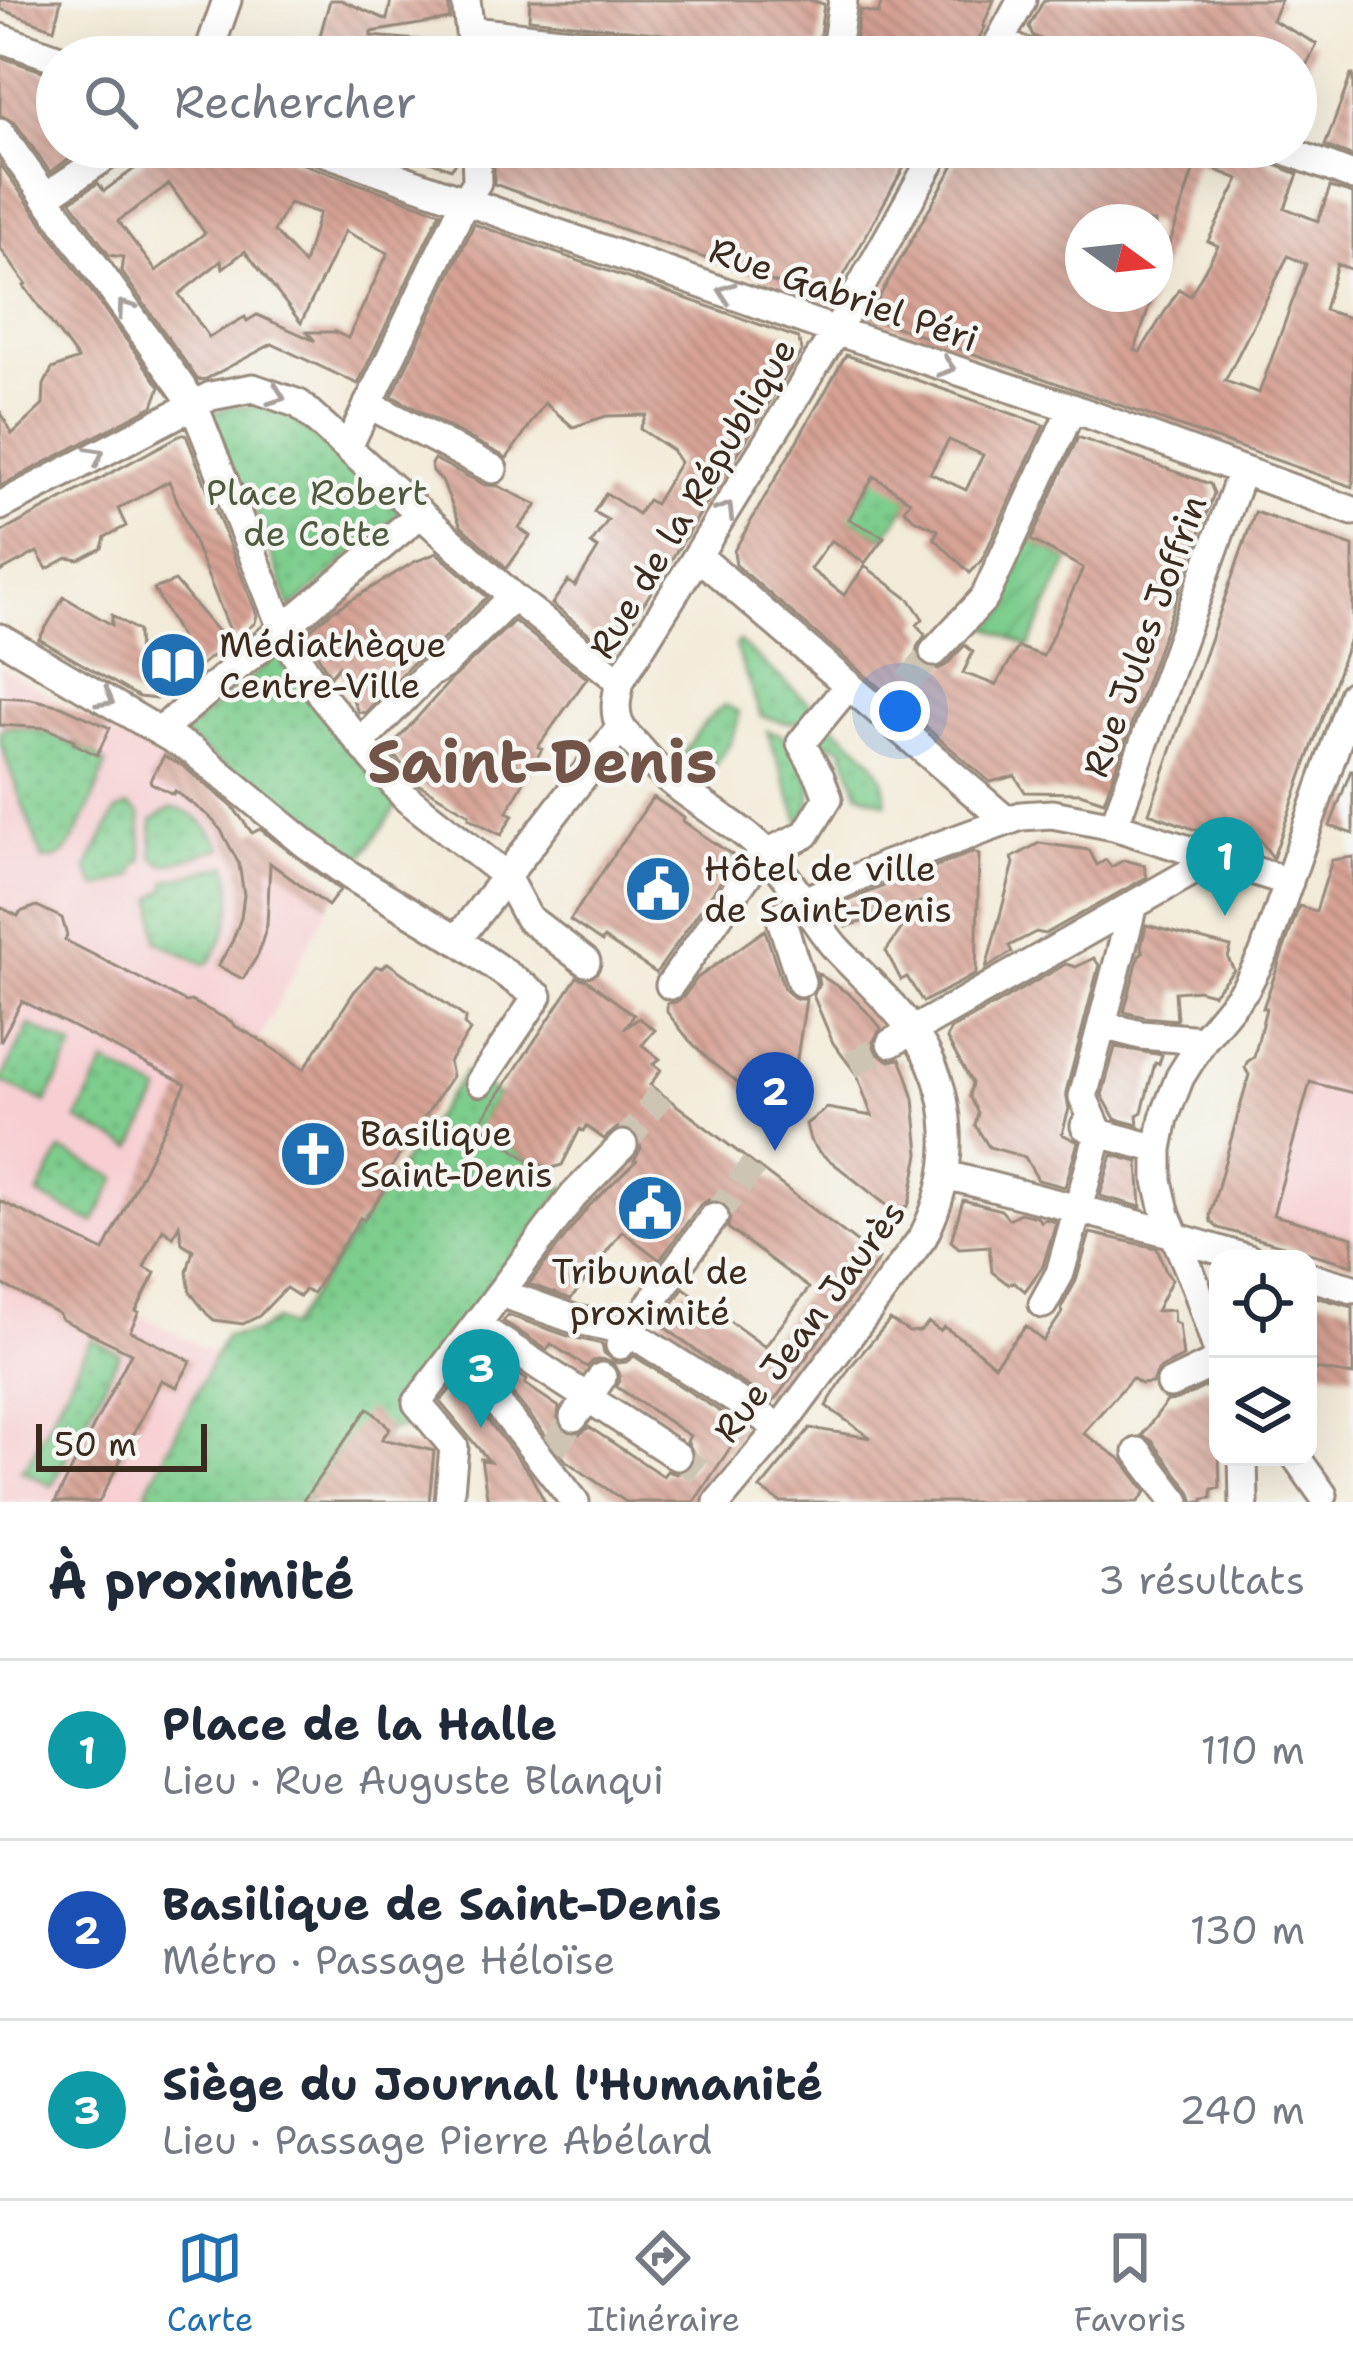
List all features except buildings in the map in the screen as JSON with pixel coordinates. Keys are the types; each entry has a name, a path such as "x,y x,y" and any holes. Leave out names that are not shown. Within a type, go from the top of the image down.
{"street":[{"path":"214,36 227,0"},
{"path":"466,0 471,36"},
{"path":"838,36 843,0"},
{"path":"1003,36 1022,0"},
{"path":"0,38 36,51"},
{"path":"0,133 193,403 282,628 323,699 405,797 505,874 528,918 586,962"},
{"path":"1317,162 1353,176"},
{"path":"45,197 88,168"},
{"name":"Rue Gabriel Péri","path":"371,168 1072,408 1353,511"},
{"path":"348,447 478,182 477,168"},
{"name":"Rue de la République","path":"621,728 615,705 620,681 836,331 927,168"},
{"path":"0,506 193,403 253,388 298,404 513,597 620,681"},
{"path":"368,404 494,469"},
{"path":"934,652 985,596 1072,408"},
{"name":"Rue Jules Joffrin","path":"1114,826 1242,471"},
{"path":"161,730 419,514"},
{"path":"698,556 1007,821"},
{"path":"360,743 427,674 443,665 513,597"},
{"path":"0,638 193,751 351,876 457,940 538,997 480,1082"},
{"path":"670,985 757,861 806,834 827,798 801,743 849,685"},
{"path":"1209,1327 1166,1215 1158,1180 1164,1118 1180,1077 1245,988 1264,953 1353,695"},
{"path":"457,940 621,728"},
{"name":"Rue Jean Jaurès","path":"621,728 664,776 733,823 766,853 835,946 867,977 902,1037 938,1080 944,1102 949,1149 946,1175 923,1238 780,1429 718,1490"},
{"path":"801,982 780,916 884,866 1021,816 1052,814 1114,826 1288,882"},
{"path":"902,1037 1191,872 1197,854"},
{"path":"1043,1304 1060,1273 1078,1209 1092,1129 1083,1097 1133,905"},
{"path":"1102,1025 1141,1035 1203,1040"},
{"path":"1092,1129 1158,1149"},
{"path":"448,1502 454,1447 417,1403 574,1196 623,1145"},
{"path":"946,1175 1221,1250"},
{"path":"624,1338 714,1217"},
{"path":"1317,1279 1353,1289"},
{"path":"501,1293 624,1338 780,1429"},
{"path":"478,1326 676,1456"},
{"path":"457,1352 548,1454 575,1502"},
{"path":"1170,1384 1215,1358"},
{"path":"1138,1452 1176,1502"},
{"path":"1243,1466 1244,1502"},
{"path":"1302,1466 1323,1495"}],"shaded area":[{"path":"0,666 109,732 187,768 224,797 252,833 262,828 341,889 220,1116 142,1240 155,1246 145,1267 155,1273 138,1314 216,1355 141,1502 0,1502"},
{"path":"1304,1019 1353,1033 1353,1265 1317,1255 1317,1250 1298,1250 1244,1235"}],"green space":[{"name":"Place Robert de Cotte","path":"269,406 294,420 402,511 291,609 257,515 244,498 209,415 229,407"},
{"path":"875,476 925,481 884,538 840,514 855,501 859,503"},
{"path":"1026,537 1069,560 1029,647 986,626"},
{"path":"738,641 816,709 810,716 792,723 761,716 735,646"},
{"path":"283,651 399,803 356,866 182,734"},
{"path":"725,705 739,712 735,732 706,777 691,785 677,774 683,755 702,726"},
{"path":"828,721 876,766 886,803 858,792 842,747 815,740"},
{"path":"0,730 45,732 106,763 81,826 57,858 43,860 0,742"},
{"path":"767,731 785,736 810,778 811,798 801,826"},
{"path":"128,806 140,814 143,861 136,865 134,876 95,886 87,869 116,811"},
{"path":"172,808 195,817 223,848 165,865 153,858 152,820"},
{"path":"228,865 230,915 210,962 204,964 157,941 154,897 165,890 167,881"},
{"path":"29,1025 74,1047 46,1103 1,1081"},
{"path":"105,1063 161,1092 133,1148 77,1120"},
{"path":"465,1072 498,1095 480,1124 565,1188 404,1405 402,1429 390,1429 366,1461 308,1502 166,1502 146,1492 225,1336 255,1333 275,1320 289,1328"},
{"path":"61,1150 117,1178 94,1223 38,1195"},
{"path":"91,1339 120,1354 52,1486 20,1470 28,1463"}],"tunnel":[{"path":"881,712 934,652"},
{"path":"851,1065 891,1043"},
{"path":"623,1145 661,1094"},
{"path":"714,1217 754,1165"},
{"path":"553,1449 574,1417"},
{"path":"677,1456 710,1478"}],"place":[{"name":"Médiathèque Centre-Ville","path":"173,665"},
{"name":"Hôtel de ville de Saint-Denis","path":"658,889"},
{"name":"Place de la Halle","path":"1225,916"},
{"name":"Basilique de Saint-Denis","path":"775,1151"},
{"name":"Basilique Saint-Denis","path":"313,1154"},
{"name":"Tribunal de proximité","path":"650,1208"},
{"name":"Siège du Journal l'Humanité","path":"481,1428"}],"district":[{"name":"Saint-Denis","path":"542,761"}]}
